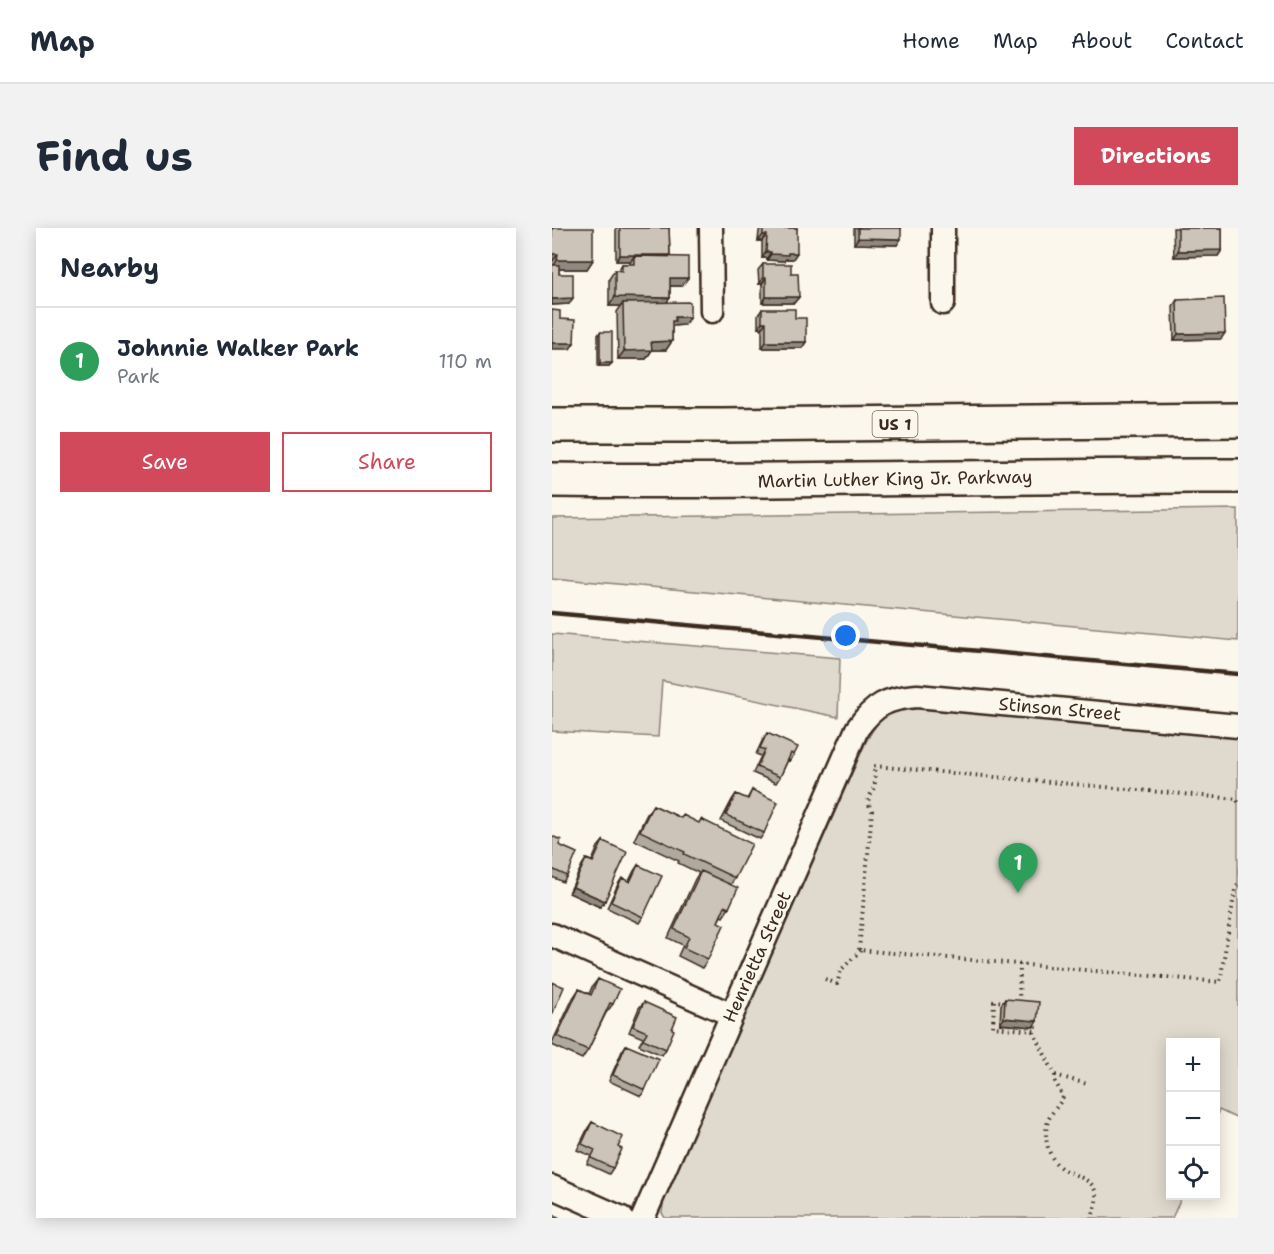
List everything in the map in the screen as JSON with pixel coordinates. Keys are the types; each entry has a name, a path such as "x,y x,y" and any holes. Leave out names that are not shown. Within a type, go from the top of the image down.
{"highway":[{"name":"US 1","path":"552,424 721,425 1238,420"},
{"name":"Martin Luther King Jr. Parkway","path":"552,480 716,482 1238,476"}],"street":[{"path":"711,228 712,311"},
{"path":"944,228 944,303"},
{"name":"Stinson Street","path":"882,704 899,697 917,696 1238,726"},
{"name":"Henrietta Street","path":"643,1218 857,729 868,714 882,704"},
{"path":"552,935 732,1015"},
{"path":"552,1187 621,1218"}],"path":[{"path":"861,950 859,950 872,812 868,805 874,787 874,766 1237,799 1238,802"},
{"path":"861,950 1220,982 1235,890 1238,885"},
{"path":"825,979 837,984 841,970 861,950"},
{"path":"1019,1003 1020,964"},
{"path":"1028,1004 994,1001 993,1027 1035,1031"},
{"path":"1036,1013 1034,1033 1063,1097 1048,1121 1046,1132 1049,1151 1062,1169 1092,1184 1096,1192 1096,1201 1091,1218"},
{"path":"1055,1075 1087,1084"}],"shaded area":[{"path":"1238,509 1238,641 552,578 552,518"},
{"path":"552,634 840,658 838,717 662,681 658,737 552,731"},
{"path":"910,707 1238,736 1238,1119 1220,1110 1220,1038 1166,1038 1166,1200 1180,1200 1172,1218 665,1218 662,1213 664,1196 865,744 873,729 885,715 894,709"}],"building":[{"path":"552,228 593,228 593,260 557,260 558,254 552,254"},
{"path":"620,228 669,228 670,255 620,255"},
{"path":"763,228 797,228 797,253 788,253 788,255 766,252 767,235 763,235"},
{"path":"858,228 901,228 901,239 858,238"},
{"path":"1178,228 1222,228 1222,250 1178,251"},
{"path":"634,256 688,257 688,278 670,278 670,298 615,297 615,270 622,271 622,264 634,264"},
{"path":"763,264 791,264 791,273 798,273 799,297 766,297"},
{"path":"552,265 559,265 559,274 573,274 573,298 552,299"},
{"path":"1224,298 1225,333 1178,334 1177,300"},
{"path":"690,302 690,317 675,317 675,321 672,321 672,341 651,342 652,350 624,351 623,303"},
{"path":"762,309 795,309 795,318 806,318 806,342 766,342 766,322 762,322"},
{"path":"552,310 560,311 560,319 575,320 574,343 552,343"},
{"path":"600,332 612,332 612,363 600,363"},
{"path":"767,733 798,747 794,755 791,753 780,777 757,767 765,750 760,748"},
{"path":"752,790 778,802 764,833 726,815 736,794 748,799"},
{"path":"653,805 681,818 683,815 699,823 701,819 752,844 735,878 640,831"},
{"path":"552,836 561,840 559,845 577,853 567,876 552,869"},
{"path":"603,841 627,852 605,901 573,887 586,859 593,862"},
{"path":"638,865 662,876 643,917 611,902 622,878 630,882"},
{"path":"701,871 738,888 729,908 725,906 718,922 724,925 708,959 684,948 689,937 674,929"},
{"path":"598,979 620,989 613,1004 610,1003 588,1050 557,1036 579,989 591,995"},
{"path":"552,982 564,987 552,1015"},
{"path":"1005,999 1039,1002 1037,1021 1004,1018"},
{"path":"644,1002 677,1017 666,1049 643,1039 647,1032 633,1026"},
{"path":"626,1045 659,1059 645,1090 613,1075"},
{"path":"592,1122 623,1137 618,1147 622,1149 613,1168 591,1158 595,1150 582,1144"}],"railway":[{"path":"552,613 1238,674"}],"place":[{"name":"Johnnie Walker Park","path":"1018,893"}]}
